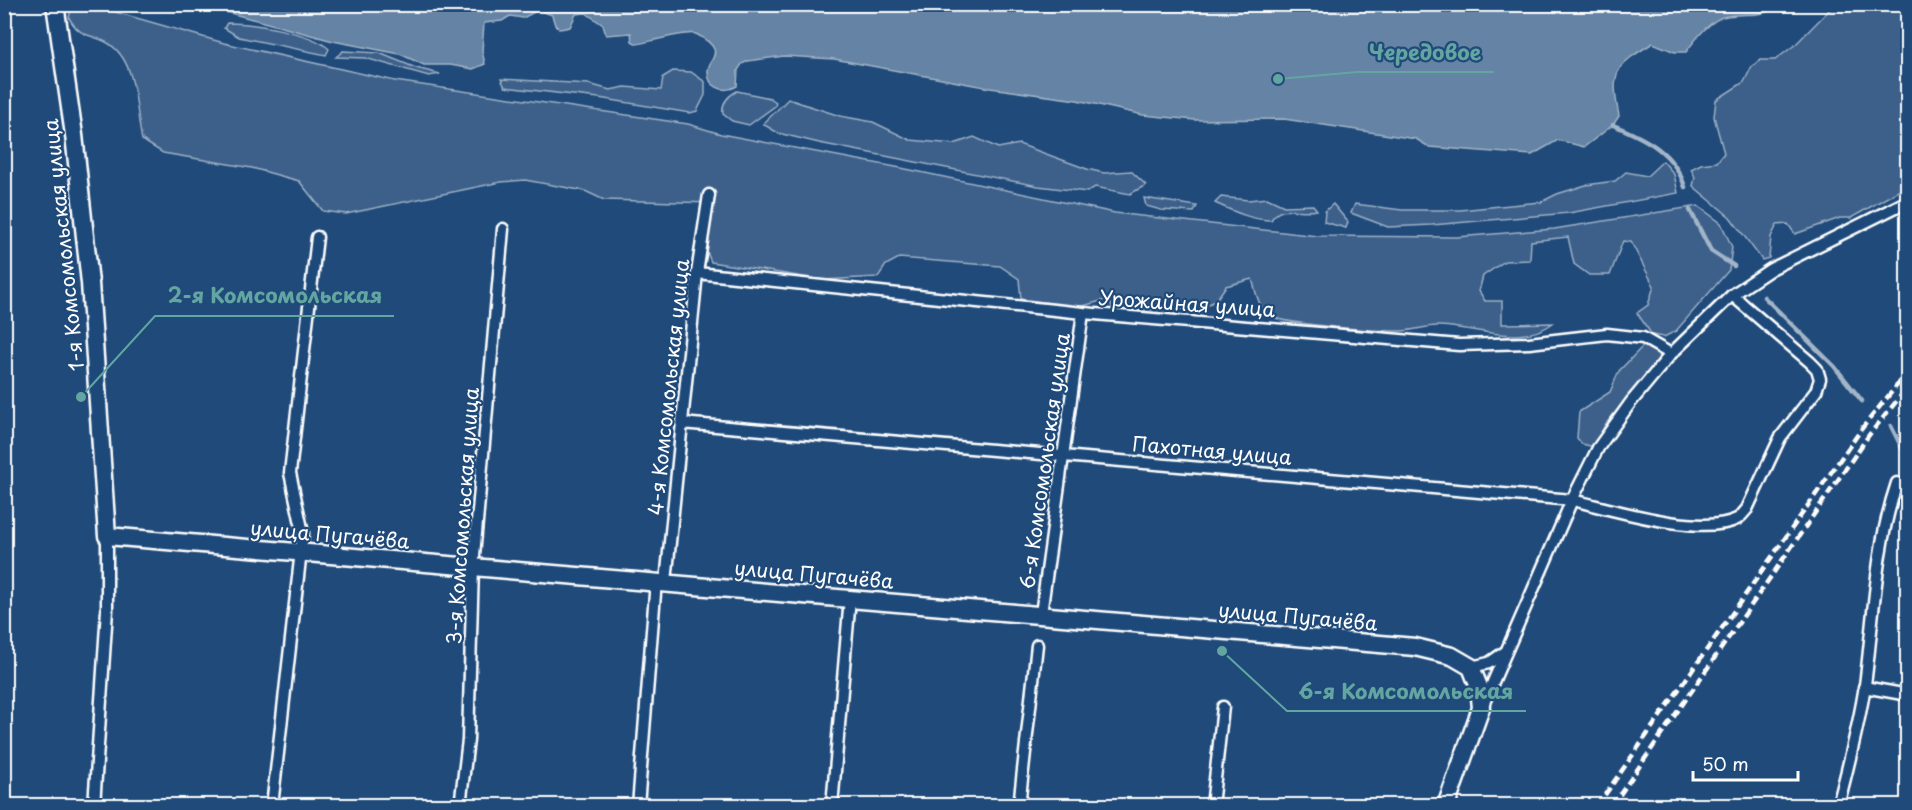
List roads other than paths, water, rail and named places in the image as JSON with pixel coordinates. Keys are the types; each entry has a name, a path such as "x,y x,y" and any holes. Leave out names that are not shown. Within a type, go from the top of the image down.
{"main road":[{"name":"1-я Комсомольская улица","path":"55,4 74,135 90,283 107,536"},
{"name":"улица Пугачёва","path":"107,536 1415,647 1452,656 1471,667"},
{"path":"1446,806 1481,708 1479,687 1471,667"}],"street":[{"name":"4-я Комсомольская улица","path":"638,806 661,582 697,273 709,195"},
{"path":"1481,708 1572,500 1598,448 1631,402 1671,354 1732,295 1771,269 1908,201"},
{"name":"3-я Комсомольская улица","path":"460,806 468,740 473,567 503,229"},
{"path":"272,806 302,518 293,497 290,473 317,237"},
{"name":"Урожайная улица","path":"697,273 1083,313 1459,345 1529,343 1607,334 1643,338 1671,354"},
{"name":"Пахотная улица","path":"681,423 1572,500 1651,519 1698,524 1721,523 1738,518 1747,509 1780,438 1816,391 1820,379 1817,369 1810,362 1732,295"},
{"name":"6-я Комсомольская улица","path":"1041,614 1083,313"},
{"path":"1838,806 1864,687 1884,524 1897,483"},
{"name":"1-я Комсомольская улица","path":"94,806 107,610 107,536"},
{"path":"832,806 850,598"},
{"path":"1019,806 1037,645"},
{"path":"1471,667 1489,663 1505,652"},
{"path":"1864,687 1908,695"},
{"path":"1212,806 1223,707"}],"waterway":[{"path":"1613,125 1647,141 1666,155 1674,164 1685,187"},
{"path":"1690,210 1711,251 1734,266"},
{"path":"1764,297 1834,366 1862,401"},
{"path":"1891,426 1908,460"}],"railway":[{"path":"1597,806 1863,427 1908,372"},
{"path":"1612,806 1869,435 1908,387"}],"place":[{"name":"Чередовое","path":"1278,79"},
{"name":"2-я Комсомольская","path":"81,397"},
{"name":"6-я Комсомольская","path":"1222,651"}]}
